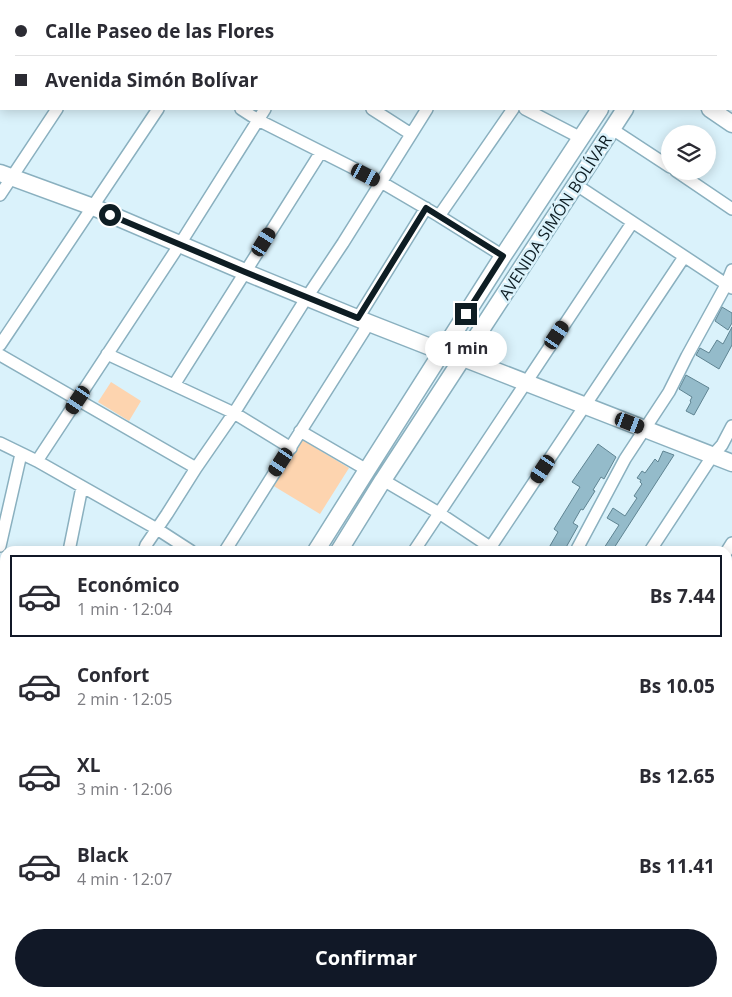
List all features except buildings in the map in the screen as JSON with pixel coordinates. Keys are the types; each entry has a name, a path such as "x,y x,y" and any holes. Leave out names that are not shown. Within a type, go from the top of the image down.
{"street":[{"path":"0,195 6,175 56,110"},
{"path":"0,345 157,110"},
{"path":"243,110 258,120 381,182 503,256"},
{"path":"37,461 180,244 264,110"},
{"path":"374,110 411,134"},
{"path":"146,546 234,413 426,110"},
{"path":"439,216 511,110"},
{"path":"527,110 581,138"},
{"name":"AVENIDA SIMÓN BOLÍVAR","path":"319,546 503,256 599,110"},
{"name":"AVENIDA SIMÓN BOLÍVAR","path":"342,546 383,480 624,110"},
{"path":"711,110 732,124"},
{"path":"612,129 661,162"},
{"path":"174,385 321,152"},
{"path":"6,175 92,207 245,272 443,352 463,358 732,463"},
{"path":"690,180 732,208"},
{"path":"576,184 729,287"},
{"path":"228,546 291,448 426,208"},
{"path":"417,546 632,222"},
{"path":"491,546 684,257"},
{"path":"579,546 625,459 646,430 669,392 691,348 729,287 732,270"},
{"path":"108,354 234,413 291,448"},
{"path":"0,355 196,468"},
{"path":"653,546 713,455 722,445 732,426"},
{"path":"300,431 366,470"},
{"path":"0,443 37,461 183,546"},
{"path":"0,546 21,454"},
{"path":"383,480 438,513 485,546"},
{"path":"70,546 82,487"}],"shaded area":[{"path":"111,382 141,401 129,421 98,402"},
{"path":"301,439 349,468 320,514 272,485"}],"route":[{"path":"110,215 358,318 426,208 503,256 466,314"}]}
